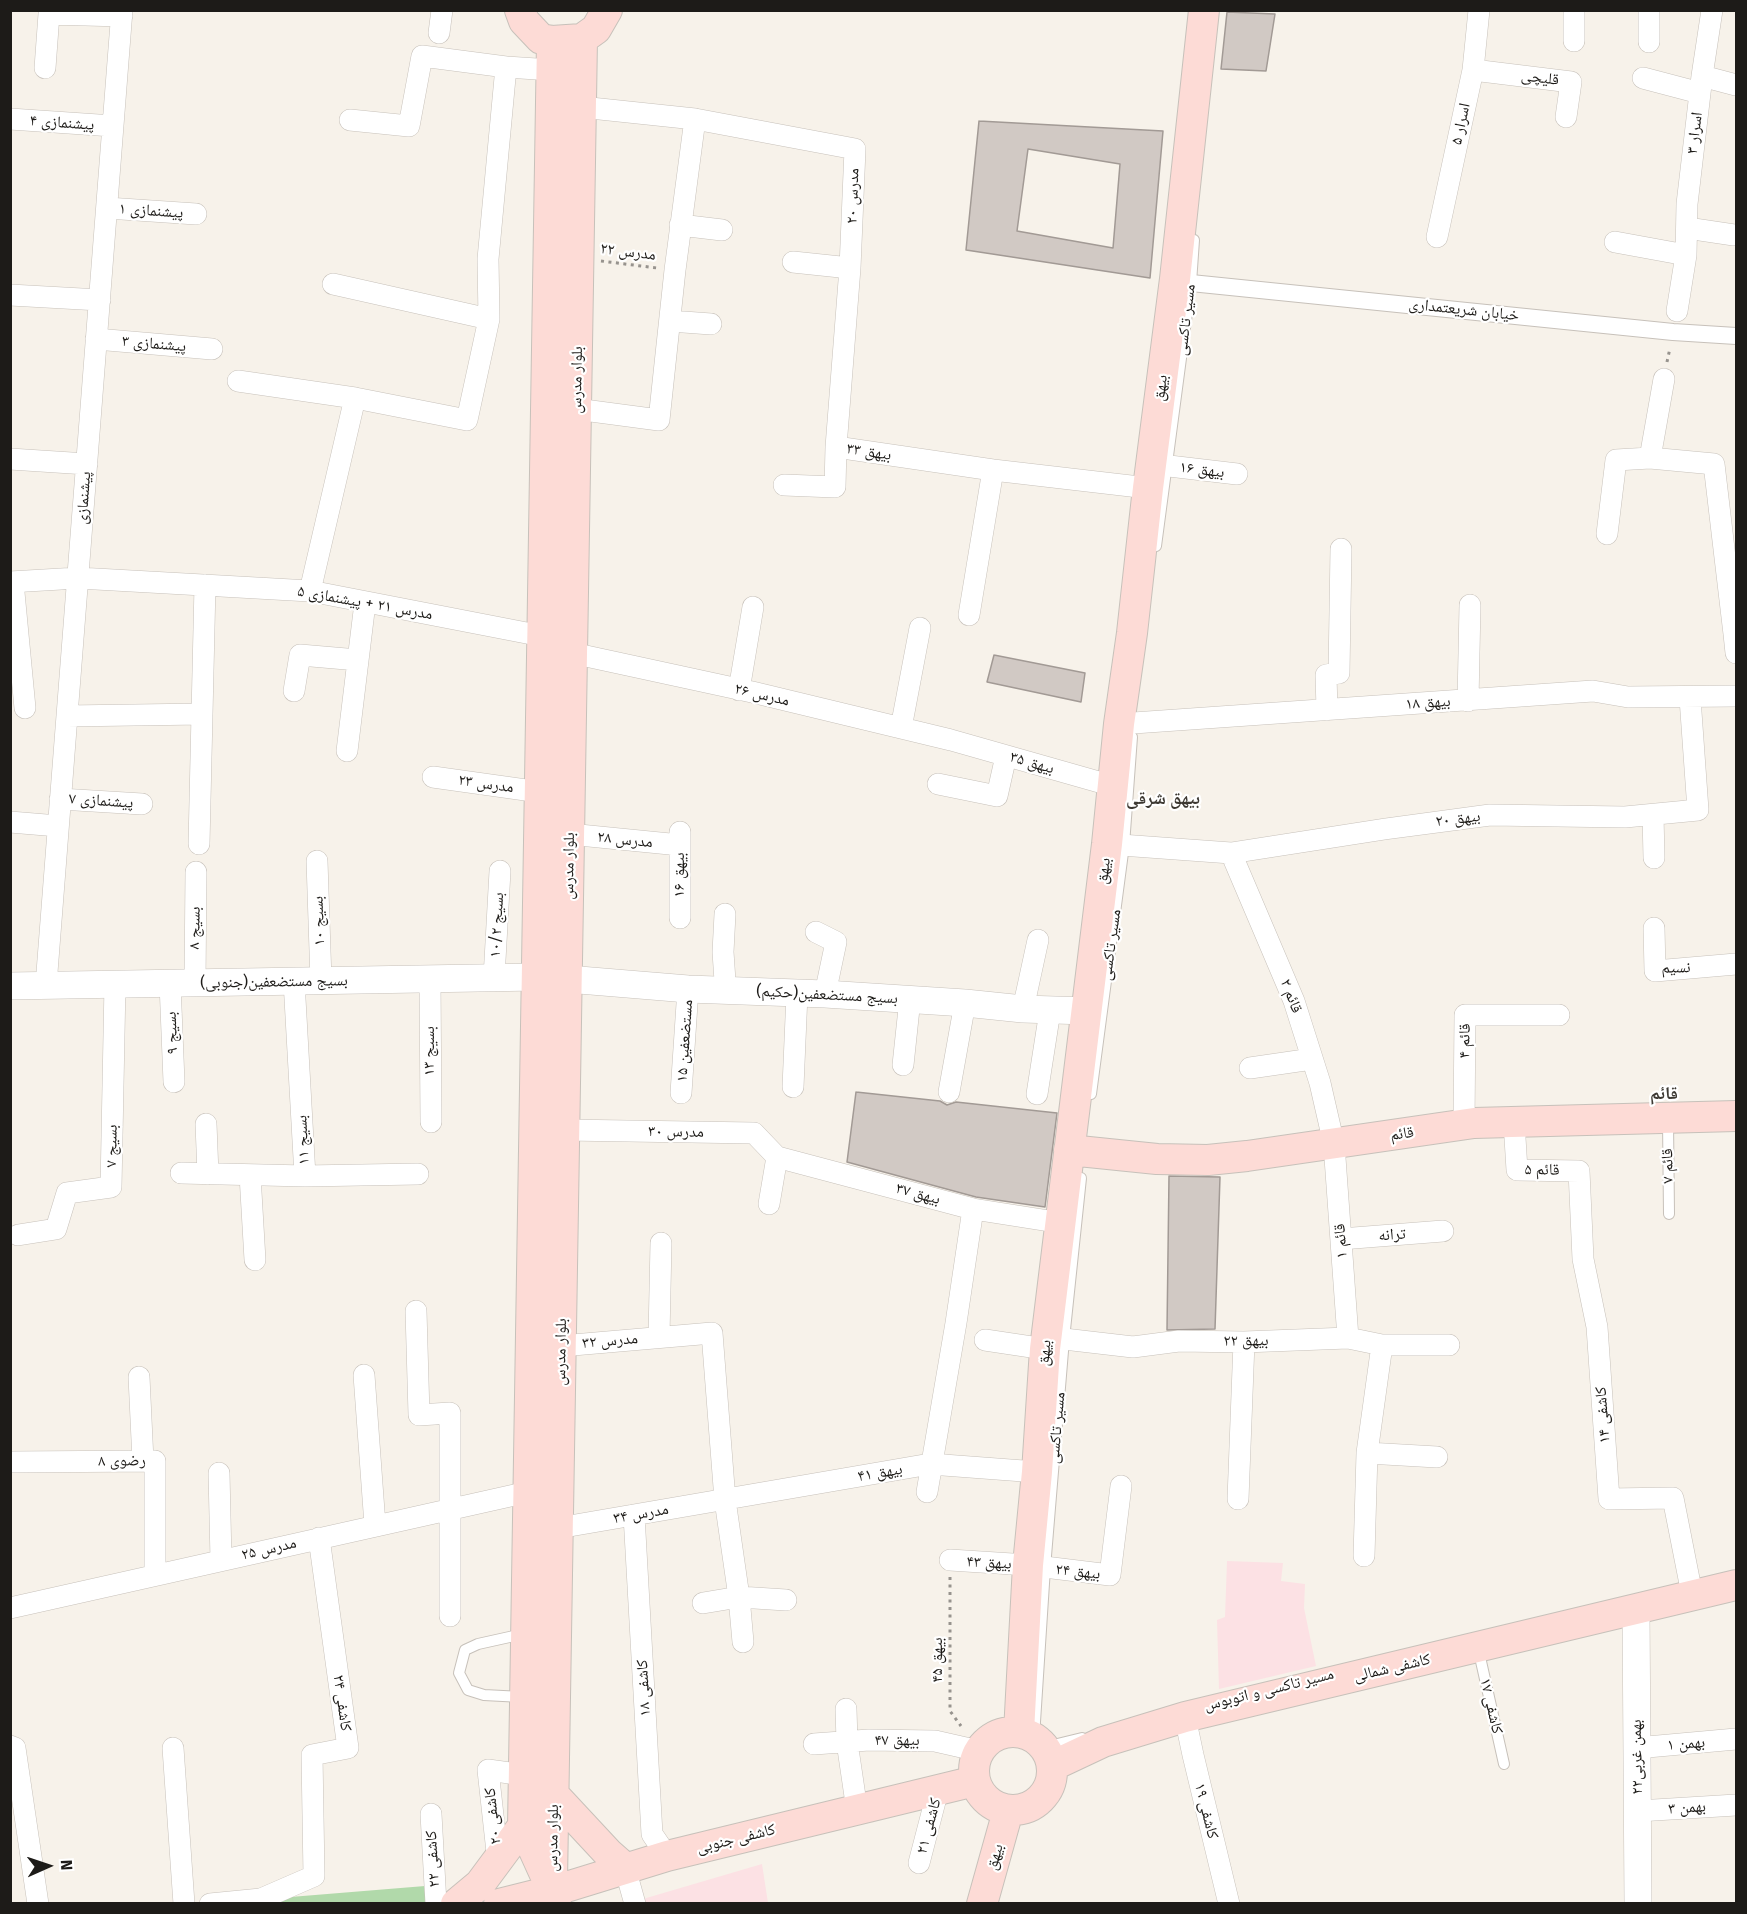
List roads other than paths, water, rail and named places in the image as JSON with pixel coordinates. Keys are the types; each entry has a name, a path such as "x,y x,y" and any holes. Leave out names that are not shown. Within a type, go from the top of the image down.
{"main road":[{"path":"520,10 524,21 541,39 552,41 582,39 596,29 608,10"},
{"name":"بیهق","path":"1038,1745 1037,1472 1054,1344 1062,1223 1079,1147 1087,1011 1116,845 1113,786 1129,720 1133,622 1156,472 1204,10"},
{"name":"بلوار مدرس","path":"554,1897 582,39"},
{"name":"بلوار مدرس","path":"552,41 523,1826 554,1897"},
{"path":"540,781 570,768"},
{"name":"قائم","path":"1079,1147 1157,1159 1208,1160 1464,1125 1737,1116"},
{"path":"533,1202 564,1202"},
{"name":"کاشفی شمالی","path":"1038,1745 1103,1742 1185,1717 1636,1610 1689,1586 1737,1585"},
{"path":"1008,1732 1038,1745 1053,1772 1044,1797 1034,1805 1022,1810 997,1808 987,1801 975,1781 975,1760 987,1742 997,1735 1008,1732"},
{"name":"کاشفی جنوبی","path":"500,1904 554,1897 625,1868 667,1856 975,1781"},
{"path":"554,1795 625,1868"},
{"name":"بیهق","path":"982,1904 1008,1810"},
{"path":"456,1904 480,1884 523,1826"},
{"path":"583,1904 598,1878"}],"street":[{"path":"439,33 442,10"},
{"name":"اسرار ۵","path":"1437,237 1473,70 1479,10"},
{"path":"1574,10 1574,41"},
{"path":"1649,10 1649,42"},
{"name":"اسرار ۳","path":"1677,311 1686,255 1687,204 1712,10"},
{"path":"45,68 49,14 122,13"},
{"name":"پیشنمازی","path":"46,986 122,13"},
{"path":"350,120 409,126 422,56 506,67 552,70"},
{"path":"238,381 355,398 467,420 489,319 488,259 506,67"},
{"name":"قلیچی","path":"1473,70 1571,82 1566,117"},
{"path":"1643,78 1701,85 1737,86"},
{"name":"مدرس ۲۰","path":"581,107 695,119 855,149 850,267 836,447"},
{"name":"پیشنمازی ۴","path":"10,119 113,126"},
{"path":"576,409 659,420 680,225 695,119"},
{"name":"پیشنمازی ۱","path":"107,208 196,214"},
{"path":"680,225 722,230"},
{"path":"1687,228 1734,235"},
{"path":"1615,242 1686,255"},
{"path":"793,262 850,267"},
{"name":"خیابان شریعتمداری","path":"1191,283 1673,332 1737,336"},
{"path":"333,284 489,319"},
{"path":"10,295 99,300"},
{"path":"670,321 711,324"},
{"name":"پیشنمازی ۳","path":"96,339 212,349"},
{"path":"1650,458 1664,379"},
{"path":"310,591 355,398"},
{"name":"بیهق ۳۳","path":"784,485 835,487 836,447 993,470 1156,472"},
{"path":"1607,534 1616,460 1650,458 1714,464 1736,640"},
{"path":"10,459 87,464"},
{"path":"969,615 993,470"},
{"name":"بیهق ۱۶","path":"1156,472 1236,474"},
{"path":"1327,710 1326,675 1339,673 1341,549"},
{"name":"مدرس ۲۱ + پیشنمازی ۵","path":"11,582 78,578 310,591 542,636"},
{"path":"11,582 25,708"},
{"path":"199,844 205,585"},
{"path":"346,751 365,603"},
{"path":"1468,700 1470,604"},
{"path":"739,690 753,607"},
{"path":"901,728 920,628"},
{"name":"مدرس ۲۶","path":"572,653 951,740"},
{"path":"294,691 300,655 358,660"},
{"name":"بیهق ۱۸","path":"1129,720 1327,710 1593,691 1629,698 1737,696"},
{"name":"بیهق ۲۰","path":"1116,845 1231,854 1490,815 1625,817 1698,810 1690,698"},
{"path":"67,716 202,714"},
{"name":"بیهق ۳۵","path":"951,740 1113,786"},
{"path":"938,784 997,796 1006,756"},
{"name":"مدرس ۲۳","path":"433,777 540,781"},
{"name":"پیشنمازی ۷","path":"60,799 142,804"},
{"path":"1653,814 1654,858"},
{"path":"10,822 58,826"},
{"name":"مدرس ۲۸","path":"569,834 680,838"},
{"name":"بیهق ۱۶","path":"680,838 680,918"},
{"name":"قائم ۲","path":"1231,854 1294,1001 1320,1083 1334,1144"},
{"name":"بسیج ۱۰","path":"317,861 321,981"},
{"name":"بسیج ۱۰/۲","path":"494,978 500,871"},
{"name":"بسیج ۸","path":"182,983 196,872"},
{"path":"722,990 725,981 724,914"},
{"name":"نسیم","path":"1654,928 1654,971 1737,964"},
{"path":"816,932 836,942 825,994"},
{"path":"1023,1009 1038,940"},
{"name":"بسیج مستضعفین(جنوبی)","path":"10,986 537,977"},
{"name":"بسیج ۱۳","path":"430,979 431,1122"},
{"name":"بسیج مستضعفین(حکیم)","path":"567,979 688,989 825,994 1050,1011 1087,1011"},
{"name":"بسیج ۱۱","path":"181,1173 305,1176 294,981"},
{"name":"بسیج ۹","path":"174,1082 182,983"},
{"name":"بسیج ۷","path":"18,1235 56,1229 67,1192 111,1187 115,984"},
{"name":"مستضعفین ۱۵","path":"681,1093 688,989"},
{"path":"793,1087 797,994"},
{"path":"903,1065 910,999"},
{"path":"949,1092 965,1003"},
{"path":"1037,1094 1050,1011"},
{"name":"قائم ۴","path":"1464,1125 1466,1015 1559,1015"},
{"path":"1250,1068 1312,1059"},
{"name":"قائم ۵","path":"1514,1122 1517,1170 1579,1171"},
{"path":"206,1124 208,1174"},
{"name":"مدرس ۳۰","path":"565,1130 754,1133 777,1157"},
{"name":"قائم ۱","path":"1334,1144 1348,1338"},
{"path":"769,1204 777,1157"},
{"name":"بیهق ۳۷","path":"777,1157 973,1209 1062,1223"},
{"name":"کاشفی ۱۴","path":"1579,1171 1583,1259 1597,1327 1609,1499 1673,1498 1689,1586"},
{"path":"305,1176 418,1174"},
{"path":"250,1175 255,1260"},
{"path":"927,1492 973,1209"},
{"name":"ترانه","path":"1341,1239 1443,1231"},
{"path":"659,1336 661,1243"},
{"path":"416,1311 419,1415 450,1413 450,1616"},
{"name":"مدرس ۳۲","path":"561,1346 712,1333 725,1500"},
{"name":"بیهق ۲۲","path":"985,1340 1133,1347 1179,1341 1244,1342 1348,1338 1383,1345 1449,1345"},
{"path":"1238,1499 1244,1342"},
{"path":"1364,1556 1367,1454 1383,1345"},
{"path":"364,1375 375,1525"},
{"path":"140,1377 143,1461"},
{"path":"1367,1454 1437,1457"},
{"name":"رضوی ۸","path":"10,1462 155,1461 155,1575"},
{"name":"بیهق ۴۱","path":"725,1500 930,1464 1037,1472"},
{"path":"219,1473 221,1560"},
{"name":"بیهق ۲۴","path":"1037,1566 1110,1575 1121,1486"},
{"name":"مدرس ۲۵","path":"10,1608 528,1492"},
{"path":"725,1500 743,1642"},
{"name":"مدرس ۳۴","path":"558,1528 725,1500"},
{"name":"کاشفی ۱۸","path":"634,1515 652,1834 667,1856"},
{"name":"کاشفی ۲۴","path":"210,1904 261,1899 314,1876 312,1755 348,1748 319,1538"},
{"name":"بیهق ۴۳","path":"950,1560 1037,1566"},
{"path":"703,1604 739,1597 786,1600"},
{"name":"۲۲بهمن غربی","path":"1636,1610 1638,1904"},
{"path":"846,1709 847,1742 857,1810"},
{"name":"کاشفی ۱۹","path":"1185,1717 1228,1904"},
{"name":"بهمن ۱","path":"1636,1748 1737,1739"},
{"name":"بیهق ۴۷","path":"814,1744 935,1741 980,1751"},
{"path":"10,1746 15,1748 38,1904"},
{"path":"173,1748 184,1904"},
{"name":"کاشفی ۲۰","path":"498,1861 488,1770 524,1776"},
{"name":"کاشفی ۲۱","path":"919,1863 938,1790"},
{"name":"بهمن ۳","path":"1638,1811 1737,1805"},
{"name":"کاشفی ۲۲","path":"431,1814 436,1904"},
{"path":"625,1868 635,1904"}],"lane":[{"path":"1196,188 1204,10"},
{"name":"مسیر تاکسی","path":"1155,559 1156,472 1191,283 1194,224"},
{"name":"مسیر تاکسی","path":"1090,1104 1129,720"},
{"name":"قائم ۷","path":"1668,1118 1669,1214"},
{"name":"مسیر تاکسی","path":"1037,1566 1054,1344 1079,1147"},
{"name":"مسیر تاکسی و اتوبوس","path":"1038,1745 1562,1615"},
{"path":"525,1697 484,1695 468,1690 459,1673 465,1650 478,1644 526,1633"},
{"name":"کاشفی ۱۷","path":"1478,1648 1504,1764"}],"district":[{"name":"بیهق شرقی","path":"1163,799"},
{"name":"قائم","path":"1664,1094"}]}
